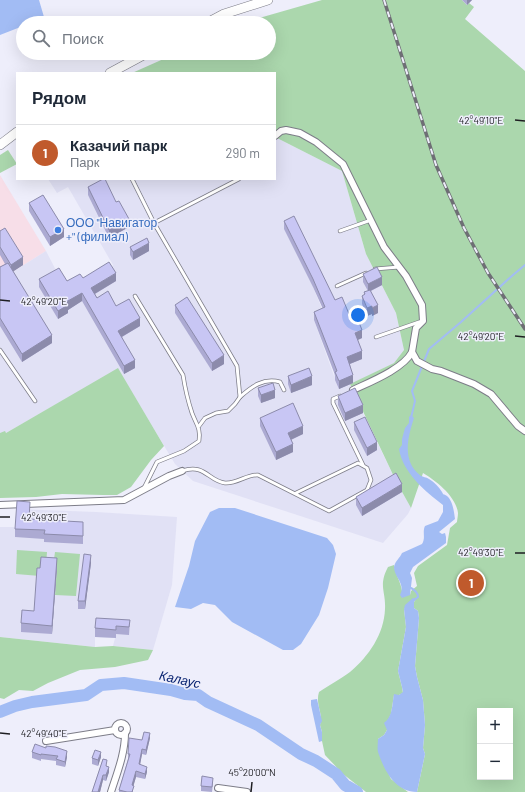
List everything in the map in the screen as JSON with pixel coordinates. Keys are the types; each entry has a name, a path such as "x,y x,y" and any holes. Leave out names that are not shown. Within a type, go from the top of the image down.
{"main road":[{"path":"220,16 268,0"},
{"path":"112,72 134,60"},
{"path":"0,145 16,133"}],"street":[{"path":"276,135 281,131 286,130 300,133 316,142 343,164 384,247 406,276 422,305 423,321 416,328 412,352 408,358 400,365 379,377 350,391"},
{"path":"412,352 417,361 432,369 474,384 491,394 518,426 525,431"},
{"path":"0,505 124,500 182,471"},
{"path":"111,792 122,757 127,728 124,724 119,723 115,730"},
{"path":"115,730 119,734 125,733"},
{"path":"46,741 115,730"},
{"path":"218,788 248,792"}],"lane":[{"path":"132,180 154,223 237,366 240,397"},
{"path":"154,223 237,180"},
{"path":"340,231 371,220"},
{"path":"374,269 399,267"},
{"path":"338,286 368,272"},
{"path":"135,296 183,375 184,386 192,413 200,432 199,440 184,451 156,462 144,489"},
{"path":"376,337 423,321"},
{"path":"0,350 35,401"},
{"path":"198,426 205,418 216,413 228,411 250,388 272,379 280,382 284,390"},
{"path":"344,394 333,399 333,404 363,466"},
{"path":"182,471 189,468 204,471 217,481 226,483 234,482 253,474 258,475 329,511 367,490 371,480 367,468 358,463 296,493"}],"shaded area":[{"path":"276,138 342,171 366,254 396,313 404,350 394,363 353,383 350,374 350,384 363,413 396,481 411,508 408,514 383,543 193,481 175,464 118,369 6,433 0,433 0,268 11,273 46,251 59,276 58,319 67,314 66,311 82,301 97,306 91,296 116,281 111,272 113,265 68,187 57,193 49,180 276,180","holes":["323,282 335,308 334,376 314,320 325,316 313,287"]},
{"path":"0,175 46,251 11,273 0,268"},
{"path":"17,509 177,517 172,585 153,650 113,646 115,638 95,637 95,647 0,637 0,527 16,527"}],"green space":[{"path":"322,0 462,0 467,5 469,3 474,7 465,19 525,71 525,792 417,792 425,754 423,748 425,725 423,700 415,666 419,618 418,611 414,608 414,602 416,599 404,609 406,627 398,671 403,693 394,695 387,730 384,735 378,739 378,750 391,779 408,792 366,792 343,774 325,755 320,725 321,717 318,701 319,692 357,666 374,644 382,627 384,618 385,603 383,579 388,567 394,565 402,591 410,595 411,591 417,586 414,573 418,566 447,545 450,528 457,522 458,513 454,501 445,490 423,473 411,508 396,481 350,384 394,363 404,350 396,313 366,254 342,171 276,138 276,72 134,72 161,60 276,60 276,16 266,16"},
{"path":"8,150 16,165 0,173 0,155"},
{"path":"118,368 164,446 151,460 131,487 117,495 62,494 36,497 0,498 0,433 5,431 6,433"},
{"path":"17,550 47,552 46,565 40,576 16,574"},
{"path":"55,552 80,554 76,596 55,595 57,566 53,566"},
{"path":"0,637 95,647 113,646 153,650 148,660 115,667 80,670 33,691 19,690 4,699 0,698"}],"water":[{"path":"0,0 39,0 44,16 16,16 16,29 0,35"},
{"path":"411,415 414,418 408,441 408,456 415,470 421,476 428,478 433,482 443,494 449,498 453,507 455,519 439,532 442,534 445,533 446,543 413,567 410,573 412,578 410,595 402,598 400,595 402,587 395,571 395,563 402,553 422,544 424,540 425,526 438,521 443,512 443,505 416,481 410,474 401,458 399,449 402,445 405,428 409,423 409,417"},
{"path":"219,508 235,508 327,538 333,545 336,554 328,588 319,615 301,644 293,650 283,650 232,622 215,605 203,603 191,609 175,607 189,566 195,541 210,512"},
{"path":"413,598 416,599 414,602 414,608 418,611 419,618 415,666 423,700 425,725 423,748 425,754 417,792 402,788 392,779 387,773 378,752 378,739 384,735 387,730 384,723 391,714 394,694 399,695 403,692 398,671 406,627 404,609 405,605"},
{"path":"317,699 322,721 320,725 322,741 319,742 311,705 311,700"}],"building":[{"path":"101,180 105,180 116,202 119,201 129,219 109,230 88,187"},
{"path":"43,195 64,229 50,237 29,203"},
{"path":"294,216 335,300 342,297 349,314 355,312 362,330 355,333 362,351 347,357 353,375 339,381 335,372 337,371 314,312 325,307 313,279 284,221"},
{"path":"5,228 23,257 11,265 0,247 0,231"},
{"path":"147,238 149,243 133,252 130,247"},
{"path":"109,262 116,273 91,288 97,298 108,291 116,306 129,299 140,318 118,331 135,360 124,366 82,293 66,302 68,305 58,311 39,279 59,268 67,281 80,274 83,278"},
{"path":"8,263 52,335 22,354 0,318 0,267"},
{"path":"377,267 382,277 368,284 363,274"},
{"path":"370,290 378,305 372,308 372,306 367,308 362,296 365,294 364,292"},
{"path":"187,297 224,355 212,363 175,305"},
{"path":"309,368 312,376 291,385 288,376"},
{"path":"273,383 275,390 261,395 258,388"},
{"path":"355,388 363,405 345,413 338,396"},
{"path":"293,403 303,426 288,433 293,444 276,452 260,418"},
{"path":"365,417 377,442 367,448 354,422"},
{"path":"396,473 402,484 362,508 356,497"},
{"path":"17,501 30,502 29,519 83,522 83,536 44,534 45,530 15,529"},
{"path":"84,554 91,555 85,601 78,601"},
{"path":"41,557 57,558 52,626 21,623 22,610 34,611 37,568 40,568"},
{"path":"96,618 130,620 129,627 116,626 116,630 95,628"},
{"path":"144,732 150,733 146,750 142,749 139,764 147,767 145,774 136,771 132,785 134,786 132,792 119,790 130,754 128,754 129,738 142,740"},
{"path":"35,744 46,748 46,746 55,747 67,751 65,762 56,759 58,756 41,755 32,752"},
{"path":"95,750 101,752 98,760 92,758"},
{"path":"103,759 107,760 106,766 109,767 106,775 103,775 98,792 92,792"},
{"path":"202,776 213,778 212,787 201,786"}],"waterway":[{"path":"411,418 415,401 412,391 429,349 525,265"},
{"path":"411,588 418,596 414,600"},
{"name":"Калаус","path":"0,712 15,706 32,702 86,695 101,685 124,683 198,695 208,702 258,725 301,754 316,761 336,774 345,785 357,792"}],"railway":[{"path":"384,0 436,165 464,228 488,273 525,329"}],"place":[{"name":"ООО \"Навигатор +\" (филиал)","path":"58,230"},
{"name":"Казачий парк","path":"471,583"}]}
